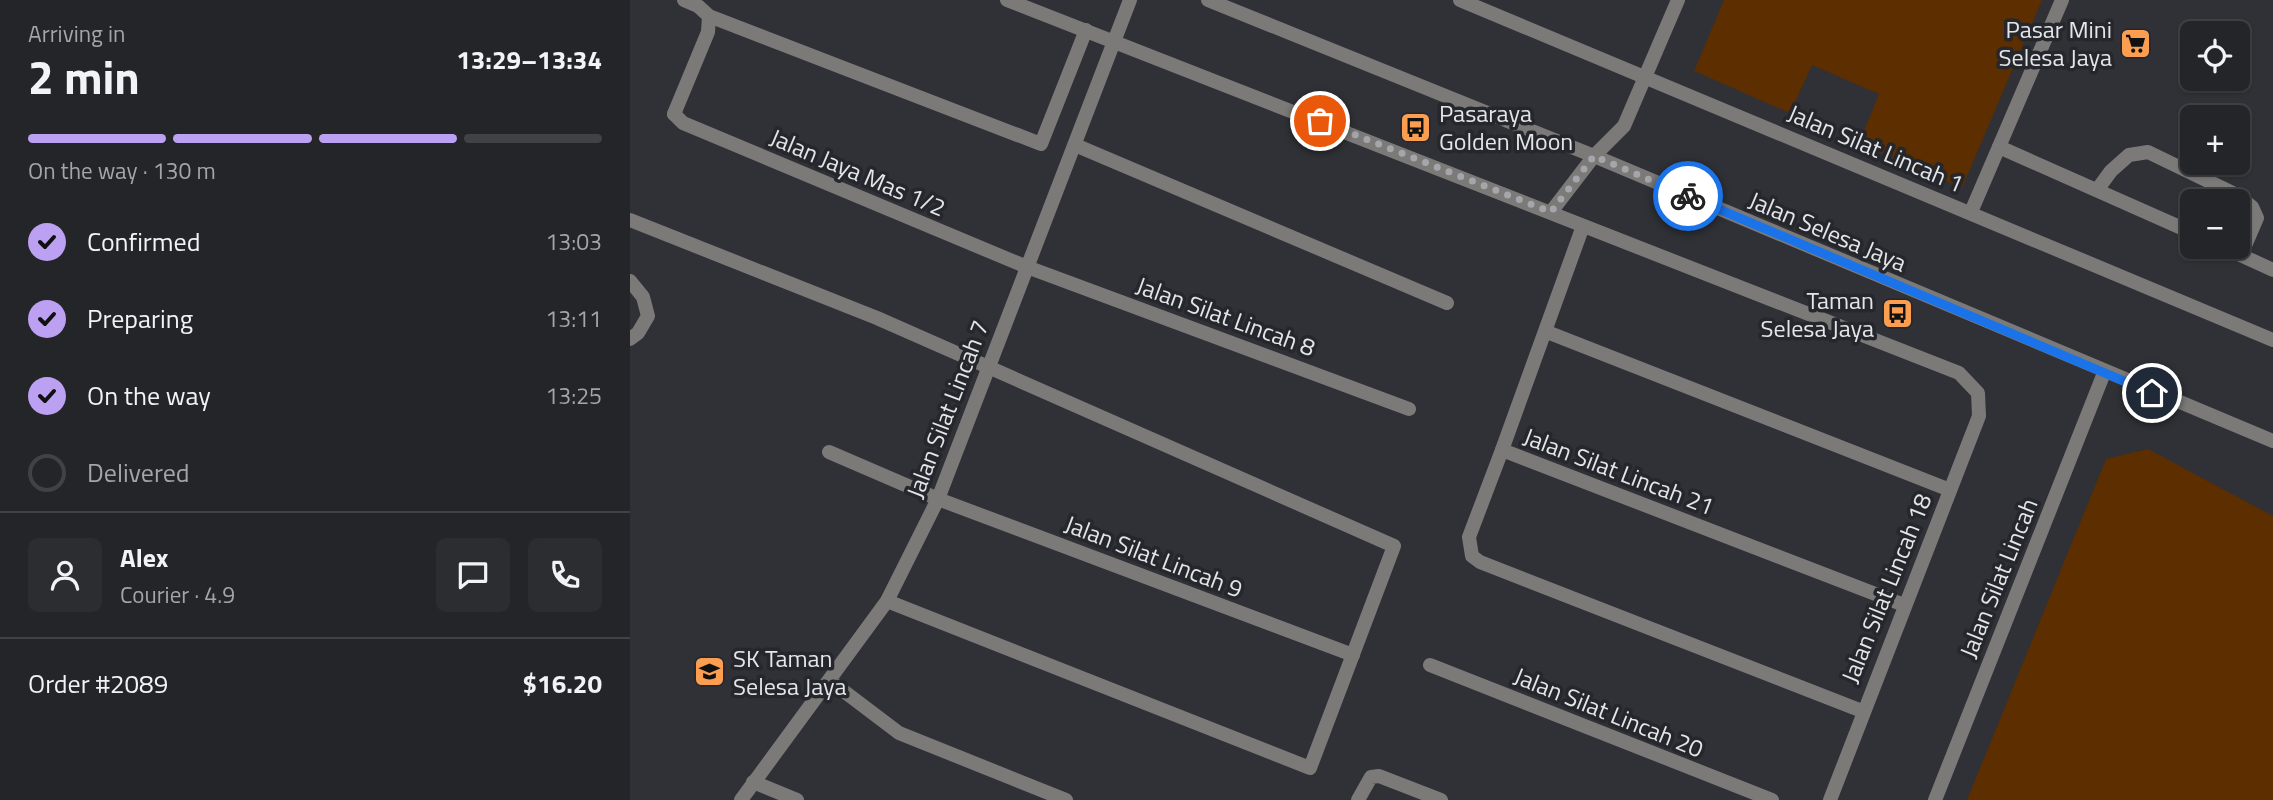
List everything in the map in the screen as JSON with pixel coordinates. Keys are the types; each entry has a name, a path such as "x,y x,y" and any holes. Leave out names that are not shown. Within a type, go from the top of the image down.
{"street":[{"path":"684,0 698,6 709,16 1041,144 1086,30"},
{"path":"1007,0 1115,40 1583,226"},
{"name":"Jalan Silat Lincah 7","path":"740,800 887,601 938,499 1130,0"},
{"name":"Jalan Selesa Jaya","path":"1208,0 1594,156 2104,373 2273,441"},
{"name":"Jalan Silat Lincah 1","path":"1460,0 1493,6 1646,77 2273,340"},
{"path":"1551,212 1594,156 1625,126 1678,0"},
{"path":"1972,212 2062,0"},
{"name":"Jalan Jaya Mas 1/2","path":"709,16 708,32 674,114 683,123 1027,267"},
{"path":"1075,145 1447,303"},
{"path":"1999,147 2180,227"},
{"path":"2096,190 2129,155 2148,152 2226,189"},
{"path":"2250,205 2258,218 2250,235"},
{"path":"630,220 877,318 1394,546 1310,768 887,601"},
{"name":"Jalan Silat Lincah 21","path":"1583,226 1547,332 1502,450 1904,605"},
{"name":"Jalan Silat Lincah 18","path":"1583,226 1959,373 1978,393 1979,416 1862,711 1830,800"},
{"path":"2250,259 2273,270"},
{"name":"Jalan Silat Lincah 8","path":"1027,267 1409,409"},
{"path":"630,281 643,297 648,316 634,336"},
{"path":"1547,332 1950,490"},
{"name":"Jalan Silat Lincah","path":"1935,800 2104,373"},
{"path":"1502,450 1469,537 1472,556 1862,711"},
{"name":"Jalan Silat Lincah 9","path":"829,452 938,499 1353,655"},
{"name":"Jalan Silat Lincah 20","path":"1430,665 1772,800"},
{"path":"829,680 899,733 1066,800"},
{"path":"1358,800 1371,777 1379,776 1441,800"},
{"path":"753,782 797,800"}],"shaded area":[{"path":"1724,0 2042,0 1962,188 1859,143 1879,94 1812,65 1790,113 1694,71"},
{"path":"2148,449 2273,516 2273,800 1967,800 2106,459"}],"way so far":[{"path":"1320,121 1551,212 1594,156 1688,196"}],"place":[{"name":"Pasar Mini Selesa Jaya","path":"2135,43"},
{"name":"Pasaraya Golden Moon","path":"1416,127"},
{"name":"Taman Selesa Jaya","path":"1897,314"},
{"name":"SK Taman Selesa Jaya","path":"710,672"}],"route":[{"path":"1688,196 2152,393"}]}
